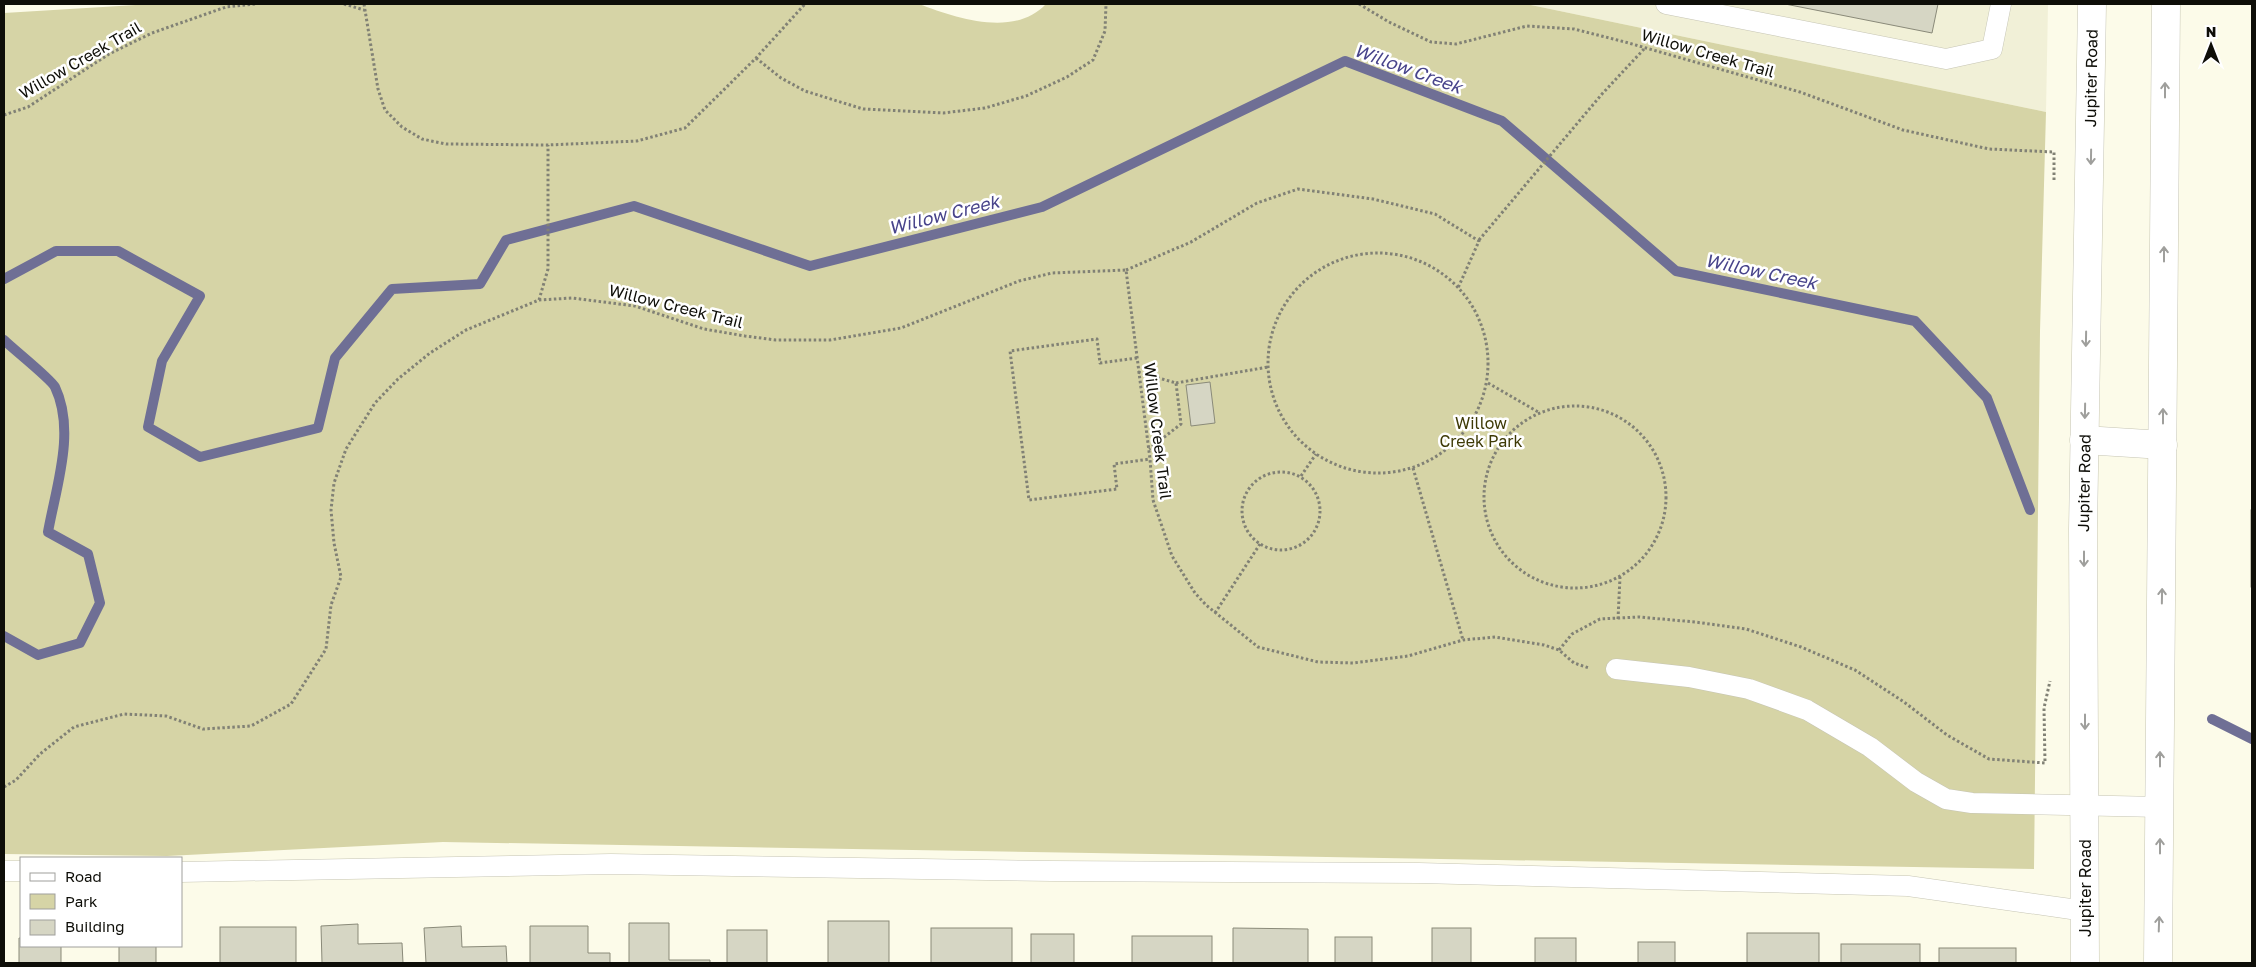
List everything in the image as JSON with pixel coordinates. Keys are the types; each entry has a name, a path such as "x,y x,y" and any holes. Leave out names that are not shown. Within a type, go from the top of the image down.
{"main road":[{"name":"Jupiter Road","path":"2085,963 2084,440 2092,4"},
{"path":"2158,963 2166,4"},
{"path":"2084,440 2163,444"}],"lane":[{"path":"1666,4 1946,59 1992,49 2001,4"},
{"path":"1616,669 1689,677 1749,689 1807,710 1870,747 1916,782 1946,798 1972,803 2160,807"},
{"path":"182,872 611,864 1062,872 1419,873 1908,886 2085,911"},
{"path":"4,871 20,871"}],"path":[{"name":"Willow Creek Trail","path":"4,115 28,107 109,54 152,33 226,7 255,4"},
{"path":"344,4 364,10"},
{"path":"364,4 384,110 402,127 422,139 446,144 548,145 637,140 685,128 756,58 805,4"},
{"path":"756,58 781,78 805,91 864,109 943,113 985,108 1026,96 1066,77 1093,60 1105,31 1106,4"},
{"name":"Willow Creek Trail","path":"1359,4 1431,42 1456,44 1527,26 1574,29 1800,92 1903,130 1989,149 2054,152 2054,192"},
{"path":"1458,288 1479,240 1496,218 1602,94 1645,48"},
{"path":"539,300 548,269 548,145"},
{"name":"Willow Creek Trail","path":"4,787 16,780 40,754 74,727 124,714 166,716 203,728 251,726 291,704 326,649 330,605 341,577 334,543 331,510 334,483 346,449 358,427 375,403 398,379 430,353 466,330 539,300 572,298 600,300 635,306 704,329 776,340 830,340 901,328 1019,281 1052,273 1126,270 1191,242 1257,203 1298,189 1373,199 1435,214 1479,240"},
{"path":"1364,254 1390,254 1412,258 1430,265 1450,279 1458,288 1473,305 1488,345 1488,383 1480,409 1467,430 1449,449 1413,468 1379,474 1346,469 1316,454 1291,432 1280,415 1273,398 1268,367 1271,337 1279,313 1286,302 1308,278 1325,266 1343,259 1364,254"},
{"name":"Willow Creek Trail","path":"1126,270 1150,459 1153,500 1172,556 1195,593 1215,613 1258,647 1318,662 1353,663 1408,656 1463,640 1495,637 1544,645 1559,650 1574,663 1591,669 1616,669"},
{"path":"1137,358 1100,363 1097,339 1010,351 1029,500 1117,489 1114,464 1150,459"},
{"path":"1138,372 1176,383 1268,367"},
{"path":"1148,450 1181,424 1176,383"},
{"path":"1488,383 1540,413"},
{"path":"1572,404 1604,409 1632,424 1653,448 1665,478 1667,498 1661,529 1645,556 1620,577 1580,589 1548,584 1519,570 1498,547 1485,518 1483,501 1487,469 1501,441 1525,419 1540,413 1554,407 1572,404"},
{"path":"1301,476 1316,454"},
{"path":"1413,468 1463,640"},
{"path":"1288,472 1301,476 1311,485 1320,502 1321,516 1312,536 1301,545 1288,550 1274,550 1260,544 1249,535 1243,523 1241,509 1246,490 1256,480 1268,473 1288,472"},
{"path":"1215,613 1260,544"},
{"path":"1618,619 1620,577"},
{"path":"1559,650 1572,634 1600,619 1639,617 1746,629 1801,647 1855,670 1904,702 1947,735 1989,759 2045,763 2044,708 2051,673"}],"shaded area":[{"path":"1526,4 2048,4 2046,112"}],"green space":[{"name":"Willow Creek Park","path":"152,4 919,4 967,19 1002,23 1018,20 1033,14 1046,4 1526,4 2046,112 2040,331 2034,869 443,842 167,856 4,854 4,13"}],"building":[{"path":"1785,4 1938,4 1932,33"},
{"path":"1210,382 1215,423 1191,426 1186,385"},
{"path":"2252,510 2252,587 2251,587"},
{"path":"828,921 889,921 889,963 828,963"},
{"path":"629,923 669,923 669,960 710,960 710,963 629,963"},
{"path":"358,924 358,944 402,943 403,963 322,963 321,926"},
{"path":"461,926 462,947 506,946 507,963 426,963 424,928"},
{"path":"530,926 588,926 588,953 610,953 610,963 530,963"},
{"path":"220,927 296,927 296,963 220,963"},
{"path":"931,928 1012,928 1012,963 931,963"},
{"path":"1233,928 1308,929 1308,963 1233,963"},
{"path":"1432,928 1471,928 1471,963 1432,963"},
{"path":"727,930 767,930 767,963 727,963"},
{"path":"1747,933 1819,933 1819,963 1747,963"},
{"path":"1031,934 1074,934 1074,963 1031,963"},
{"path":"1132,936 1212,936 1212,963 1132,963"},
{"path":"1335,937 1372,937 1372,963 1335,963"},
{"path":"19,938 20,947 61,947 61,963 19,963"},
{"path":"1535,938 1576,938 1576,963 1535,963"},
{"path":"1638,942 1675,942 1675,963 1638,963"},
{"path":"1841,944 1920,944 1920,963 1841,963"},
{"path":"119,947 156,947 156,963 119,963"},
{"path":"1939,948 2016,948 2016,963 1939,963"}],"waterway":[{"name":"Willow Creek","path":"4,279 56,251 118,251 200,296 162,361 148,427 200,457 318,428 335,358 392,289 480,284 506,240 634,206 810,266 1042,207 1345,61 1502,121 1676,271 1915,321 1987,398 2030,510"},
{"name":"Willow Creek","path":"4,340 55,387 61,404 64,440 59,478 48,532 88,554 100,603 80,643 38,655 4,636"},
{"name":"Willow Creek","path":"2212,719 2252,739"}]}
